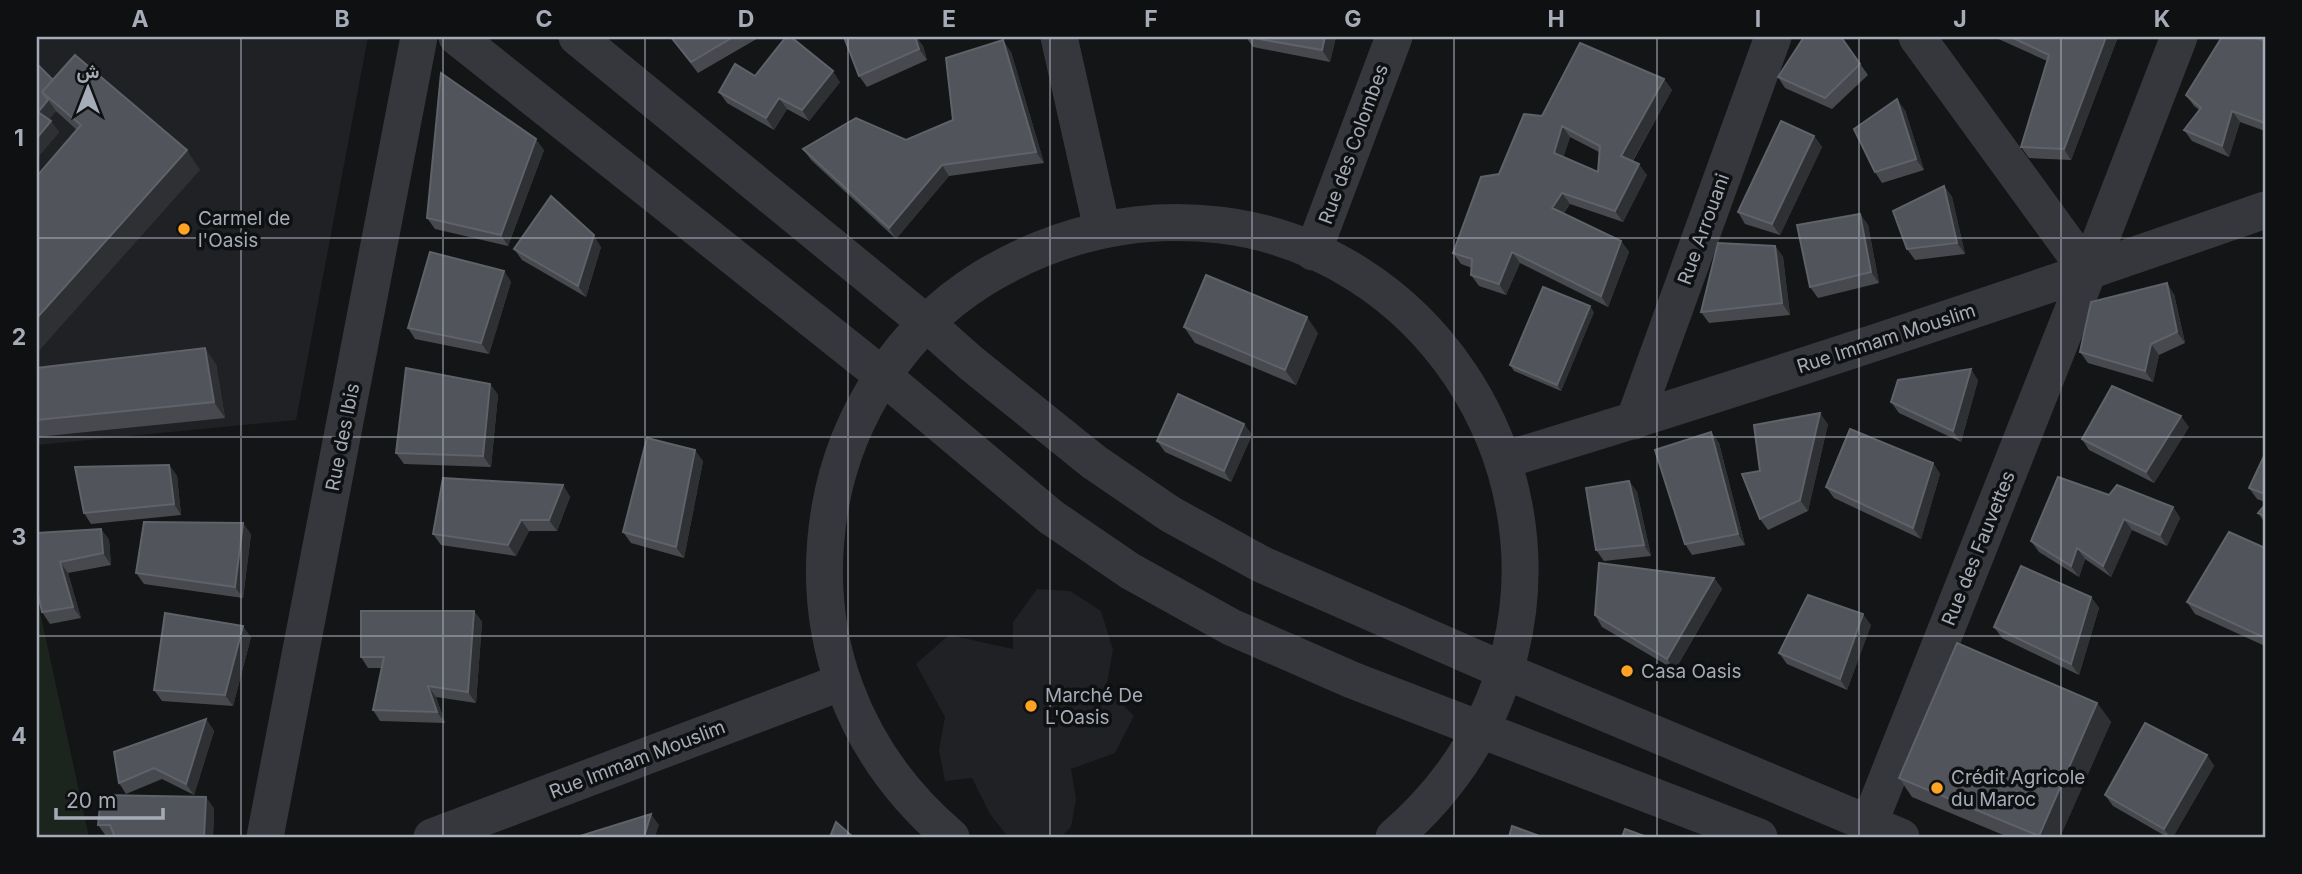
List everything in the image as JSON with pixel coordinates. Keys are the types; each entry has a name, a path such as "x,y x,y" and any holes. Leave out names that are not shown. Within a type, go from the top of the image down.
{"street":[{"name":"Rue des Ibis","path":"265,837 419,37"},
{"path":"457,37 883,376 1051,517 1130,571 1231,627 1352,680 1759,837"},
{"path":"577,37 1094,462 1170,514 1273,570 1885,831"},
{"path":"1059,37 1102,229"},
{"name":"Rue des Colombes","path":"1313,252 1394,37"},
{"name":"Rue Arrouani","path":"1634,421 1773,37"},
{"path":"1917,37 2088,272"},
{"name":"Rue des Fauvettes","path":"1885,831 2088,272 2179,37"},
{"name":"Rue Immam Mouslim","path":"1504,460 1634,421 2088,272 2265,210"},
{"path":"951,837 899,786 874,749 853,709 834,654 825,596 825,538 835,481 854,427 883,376 926,323 967,289 1009,262 1054,242 1102,229 1173,222 1222,225 1268,235 1313,252 1372,284 1407,312 1438,344 1465,380 1487,419 1504,460 1519,527 1522,573 1518,618 1498,695 1482,731 1447,784 1415,819 1394,837"},
{"name":"Rue Immam Mouslim","path":"432,837 842,681"}],"shaded area":[{"name":"Carmel de l'Oasis","path":"37,37 368,37 296,420 37,445"},
{"name":"Marché De L'Oasis","path":"1037,589 1070,591 1101,611 1113,650 1106,688 1134,716 1115,753 1071,769 1076,799 1071,827 1061,837 1008,837 990,814 972,778 945,781 939,750 945,717 916,664 949,635 1013,649 1013,622"},
{"path":"37,598 89,837 37,837"}],"building":[{"path":"671,37 733,37 691,62"},
{"path":"786,37 791,37 833,71 802,110 779,98 766,118 719,92 735,64 755,76"},
{"path":"844,37 915,37 919,49 859,76"},
{"path":"1248,37 1325,37 1322,50"},
{"path":"1804,37 1841,37 1860,64 1825,98 1778,77"},
{"path":"2011,37 2106,37 2064,149 2021,147 2049,55"},
{"path":"2222,37 2252,37 2265,41 2265,123 2232,111 2222,146 2184,130 2201,108 2186,95"},
{"path":"1003,40 1036,152 942,165 889,228 803,149 856,118 906,140 953,120 946,58"},
{"path":"1580,43 1664,79 1621,156 1639,164 1615,211 1562,193 1552,208 1621,241 1601,296 1512,252 1499,284 1471,275 1472,259 1453,253 1481,177 1499,174 1524,114 1542,116","holes":["1562,126 1600,146 1598,172 1554,153"]},
{"path":"75,55 187,150 37,318 37,176 81,125 42,92"},
{"path":"37,64 53,80 42,92 48,100 38,112 51,121 37,138"},
{"path":"441,73 536,139 501,235 427,218"},
{"path":"1897,99 1916,159 1875,172 1854,129"},
{"path":"1781,121 1814,136 1772,224 1738,212"},
{"path":"1944,186 1957,243 1907,249 1893,211"},
{"path":"551,196 594,235 578,286 514,249"},
{"path":"1860,214 1871,272 1810,287 1797,225"},
{"path":"1718,243 1775,246 1782,303 1701,312"},
{"path":"430,252 504,271 481,343 408,328"},
{"path":"1206,275 1307,317 1285,370 1184,327"},
{"path":"2167,283 2177,332 2151,344 2145,371 2080,352 2091,302"},
{"path":"1543,287 1590,306 1557,385 1510,365"},
{"path":"205,348 214,402 37,420 37,368"},
{"path":"406,368 490,384 483,456 396,453"},
{"path":"1971,369 1953,431 1891,402 1898,380"},
{"path":"2112,386 2181,416 2146,472 2082,439"},
{"path":"1178,394 1244,424 1224,471 1157,441"},
{"path":"1820,413 1800,500 1760,519 1742,474 1760,471 1754,425"},
{"path":"1850,429 1933,463 1913,528 1826,487"},
{"path":"1711,432 1738,534 1685,544 1655,450"},
{"path":"647,438 695,450 676,547 623,532"},
{"path":"2265,454 2265,494 2249,488"},
{"path":"169,465 174,504 84,513 75,467"},
{"path":"2058,477 2109,495 2117,485 2173,507 2160,535 2124,519 2103,566 2077,548 2071,566 2031,541"},
{"path":"443,478 563,485 549,520 521,520 508,545 433,534"},
{"path":"1629,481 1644,545 1596,550 1586,488"},
{"path":"2265,505 2265,516 2258,513"},
{"path":"144,522 243,523 235,587 136,573"},
{"path":"101,529 103,553 60,562 73,607 42,612 37,589 37,533"},
{"path":"2229,532 2265,548 2265,638 2187,602"},
{"path":"1599,563 1714,578 1667,659 1595,615"},
{"path":"2021,566 2091,597 2071,664 1994,627"},
{"path":"1808,595 1863,614 1840,679 1779,653"},
{"path":"361,611 474,611 468,692 428,686 437,712 373,710 384,657 361,657"},
{"path":"165,613 243,626 225,695 154,690"},
{"path":"1957,643 2097,703 2039,836 1899,778"},
{"path":"206,719 186,784 154,768 119,783 114,752"},
{"path":"2145,723 2207,755 2164,829 2105,795"},
{"path":"101,795 206,797 204,837 115,837 110,825 98,825"},
{"path":"651,814 644,837 577,837"},
{"path":"836,822 853,837 830,837"},
{"path":"1512,826 1542,837 1509,837"},
{"path":"1625,829 1647,837 1622,837"}],"place":[{"name":"Carmel de l'Oasis","path":"184,229"},
{"name":"Casa Oasis","path":"1627,671"},
{"name":"Marché De L'Oasis","path":"1031,706"},
{"name":"Crédit Agricole du Maroc","path":"1937,788"}]}
